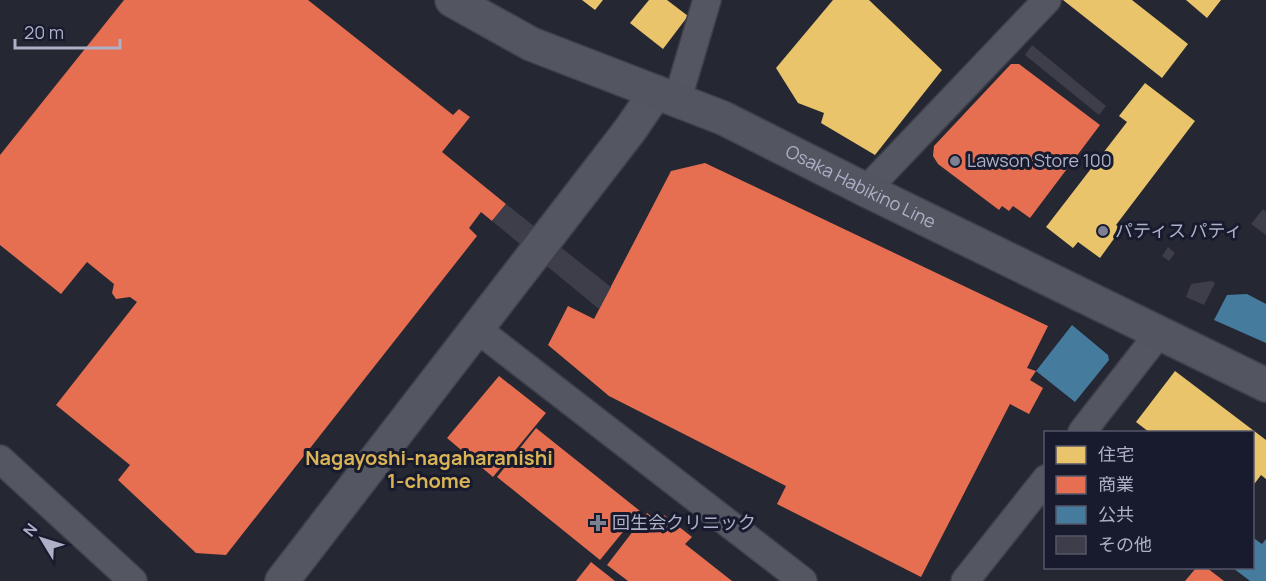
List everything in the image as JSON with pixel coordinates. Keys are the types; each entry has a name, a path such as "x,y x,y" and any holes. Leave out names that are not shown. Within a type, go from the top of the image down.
{"main road":[{"name":"Osaka Habikino Line","path":"452,0 531,44 723,118 1266,385"}],"street":[{"path":"282,581 630,130 667,97 707,0"},
{"path":"866,190 1047,0"},
{"path":"477,329 803,581"},
{"path":"1083,431 1160,332"},
{"path":"0,459 133,581"},
{"path":"966,581 1044,482"}],"building: 住宅":[{"path":"582,0 603,0 595,10"},
{"path":"649,0 667,0 688,16 663,49 630,23"},
{"path":"833,0 869,0 942,70 875,155 821,123 824,113 798,103 776,68"},
{"path":"1063,0 1132,0 1188,44 1162,78"},
{"path":"1186,0 1221,0 1207,18"},
{"path":"1145,83 1195,121 1116,225 1121,229 1100,258 1078,242 1073,248 1046,227 1127,122 1119,116"},
{"path":"1175,371 1266,440 1266,479 1261,475 1254,484 1254,431 1148,431 1136,422"}],"building: 商業":[{"path":"124,0 308,0 453,115 459,109 470,117 442,152 506,204 492,221 481,212 469,228 477,236 226,555 196,553 118,480 130,465 56,405 137,302 130,297 116,299 112,293 114,284 87,262 61,294 0,245 0,155"},
{"path":"1011,64 1019,64 1100,125 1030,218 1013,206 1009,211 1002,206 999,210 938,164 933,156 934,146"},
{"path":"705,163 1048,326 1027,368 1036,371 1030,380 1043,388 1029,414 1010,404 921,577 777,504 786,486 609,396 548,345 568,306 594,319 671,171"},
{"path":"499,376 546,413 493,477 447,438"},
{"path":"536,428 640,511 600,560 497,477"},
{"path":"647,513 659,522 664,515 692,537 685,544 732,581 628,581 607,565"},
{"path":"591,562 615,581 576,581"},
{"path":"1195,569 1208,569 1224,581 1185,581"}],"building: 公共":[{"path":"1247,294 1266,304 1266,343 1214,320 1227,295"},
{"path":"1072,325 1108,355 1109,360 1075,402 1036,371"},
{"path":"1254,538 1262,544 1266,539 1266,581 1250,581 1234,569 1254,569"}],"building: その他":[{"path":"1032,45 1106,106 1099,115 1025,55"},
{"path":"506,204 611,287 599,309 492,221"},
{"path":"1263,209 1266,212 1266,235 1251,224"},
{"path":"1168,247 1175,253 1169,261 1162,256"},
{"path":"1212,281 1215,283 1204,305 1186,297 1191,284"}],"place":[{"name":"Lawson Store 100","path":"955,161"},
{"name":"パティス パティ","path":"1103,231"},
{"name":"回生会クリニック","path":"598,523"}],"district":[{"name":"Nagayoshi-nagaharanishi 1-chome","path":"429,470"}]}
